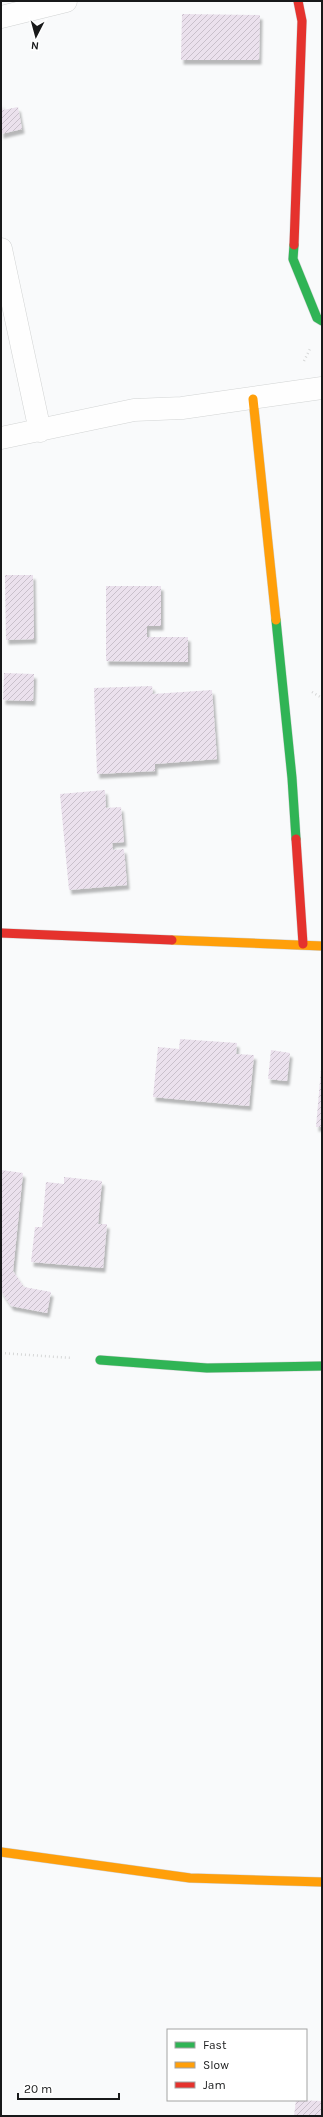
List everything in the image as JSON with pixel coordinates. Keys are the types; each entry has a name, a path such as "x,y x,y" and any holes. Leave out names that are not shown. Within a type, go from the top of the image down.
{"street":[{"path":"1,17 66,1"},
{"path":"298,1 302,21 293,259 320,319"},
{"path":"1,249 40,431"},
{"path":"1,438 134,410 182,408 322,388"},
{"path":"253,399 292,778 304,944"},
{"path":"1,933 304,944 322,946"},
{"path":"100,1360 207,1368 322,1366"},
{"path":"1,1852 190,1878 322,1882"}],"path":[{"path":"291,393 298,373 312,344 320,319"},
{"path":"1,1353 100,1360"}],"building":[{"path":"182,14 260,15 259,60 181,60"},
{"path":"1,102 3,110 18,107 22,129 1,134"},
{"path":"5,575 33,575 34,639 6,640"},
{"path":"106,586 161,586 161,626 147,626 147,637 188,637 188,662 106,661"},
{"path":"4,673 34,674 33,701 3,700"},
{"path":"152,686 153,694 212,690 217,759 155,764 155,771 97,774 94,688"},
{"path":"105,790 106,808 121,807 124,842 112,843 113,850 124,849 127,885 69,890 60,794"},
{"path":"180,1039 237,1043 236,1054 254,1055 249,1106 153,1097 158,1047 179,1049"},
{"path":"271,1050 290,1053 287,1081 268,1079"},
{"path":"321,1069 322,1127 316,1127"},
{"path":"1,1170 23,1173 13,1271 24,1287 51,1292 47,1313 11,1306 1,1291"},
{"path":"64,1177 102,1181 98,1224 107,1224 103,1268 31,1262 35,1227 42,1227 46,1182 64,1184"},
{"path":"296,2101 322,2101 322,2116 294,2116"}],"traffic: fast":[{"path":"294,245 293,259 317,318 322,321"},
{"path":"276,620 292,778 296,839"},
{"path":"100,1360 207,1368 322,1366"}],"traffic: slow":[{"path":"253,399 276,620"},
{"path":"172,940 322,946"},
{"path":"1,1852 190,1878 322,1882"}],"traffic: jam":[{"path":"294,245 302,21 298,1"},
{"path":"296,839 303,944"},
{"path":"1,933 172,940"}]}
